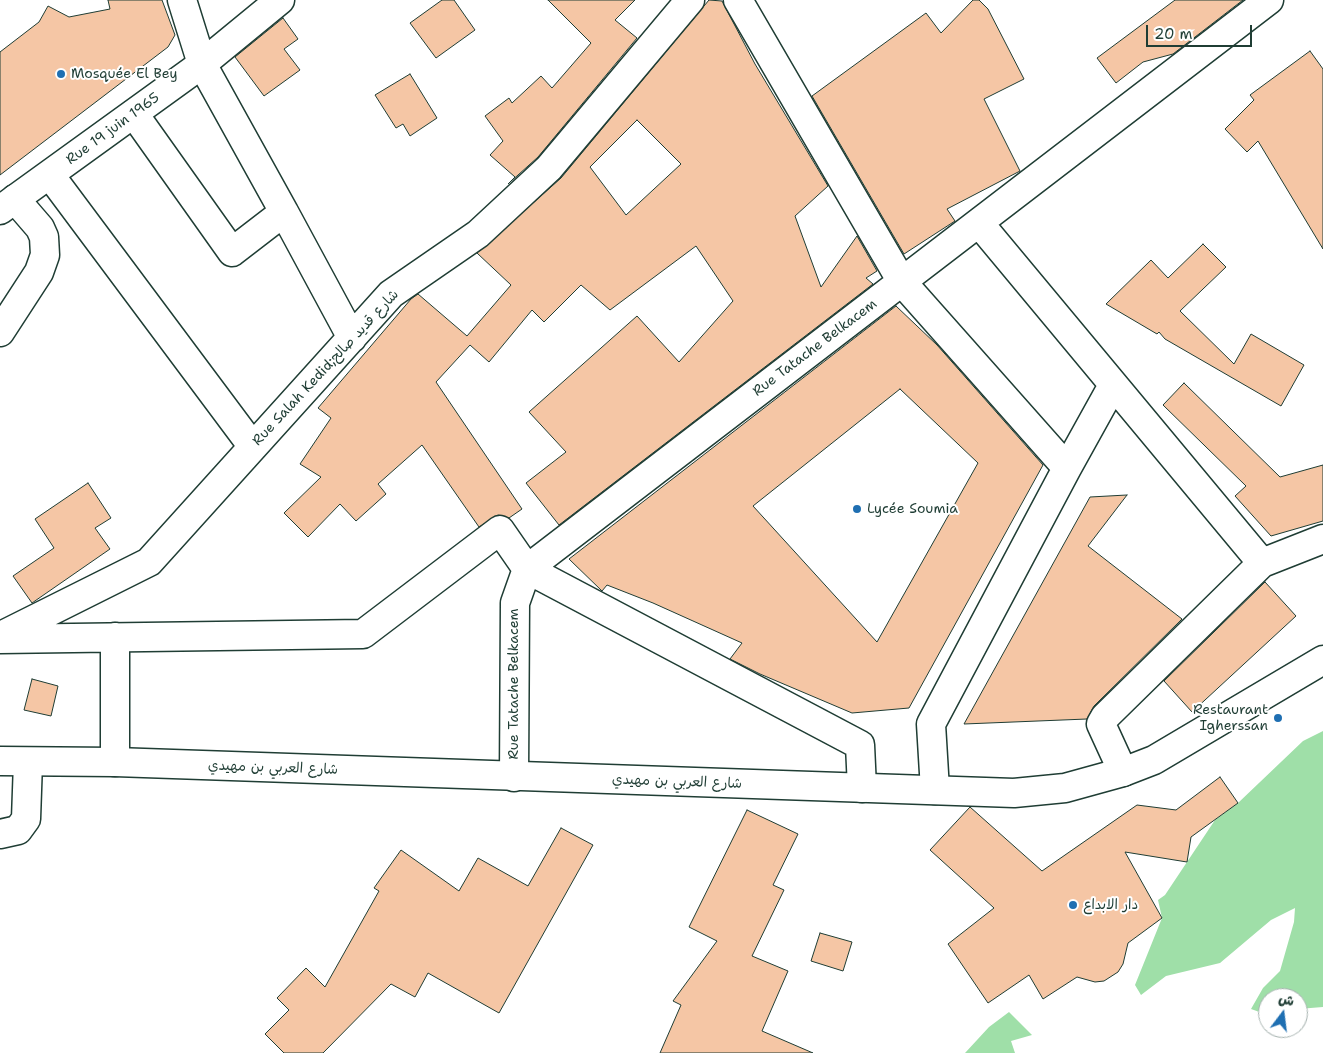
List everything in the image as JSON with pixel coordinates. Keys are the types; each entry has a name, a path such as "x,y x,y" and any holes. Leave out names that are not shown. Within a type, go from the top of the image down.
{"street":[{"path":"182,0 202,64 352,338"},
{"name":"Rue 19 juin 1965","path":"8,205 202,64 280,0"},
{"name":"Rue Salah Kedid;شارع قديد صالح","path":"0,638 149,562 391,294 478,234 549,168 690,0"},
{"path":"738,0 902,282 1067,468"},
{"name":"Rue Tatache Belkacem","path":"514,776 515,603 527,569 1269,0"},
{"path":"134,114 232,252 284,212"},
{"path":"50,175 253,448"},
{"path":"0,332 39,272 45,255 44,237 40,228 8,205"},
{"path":"979,223 1262,562"},
{"path":"935,790 931,724 1113,385"},
{"path":"0,638 362,634 500,530 527,569 860,745 862,788"},
{"path":"1123,772 1101,724 1105,717 1262,562 1323,539"},
{"path":"115,637 115,762"},
{"name":"شارع العربي بن مهيدي","path":"0,761 115,762 1014,793 1065,788 1123,772 1154,760 1183,745 1323,660"},
{"path":"0,834 18,830 26,819 28,762"}],"green space":[{"path":"1323,731 1323,1007 1308,1008 1308,988 1263,988 1280,971 1294,922 1295,908 1271,920 1220,963 1166,976 1141,995 1135,985 1162,918 1158,900 1165,895 1215,820 1238,803 1303,741"},
{"path":"1258,997 1258,1011 1251,1009"},
{"path":"1009,1012 1032,1035 1011,1041 1015,1053 965,1053 989,1027"}],"building":[{"name":"Mosquée El Bey","path":"108,0 162,0 175,35 168,47 0,175 0,52 39,22 48,6 69,17 110,9"},
{"path":"442,0 454,0 475,30 436,58 410,23"},
{"path":"548,0 635,0 615,20 637,38 538,157 508,184 515,177 490,155 503,141 485,116 509,98 512,103 541,76 552,88 591,43"},
{"path":"709,0 722,1 755,64 828,186 795,216 821,287 857,236 877,271 866,278 873,284 559,525 526,483 566,452 529,412 637,316 679,362 733,301 696,246 610,310 581,285 544,322 532,310 489,362 470,345 436,382 522,509 509,518 498,515 479,527 422,445 378,484 386,494 356,521 340,504 308,537 284,513 321,477 300,464 331,418 318,408 411,299 418,294 467,336 511,285 477,253 561,178","holes":["637,120 681,164 626,215 590,167"]},
{"path":"973,0 979,0 988,9 1024,79 984,99 1020,171 947,209 955,221 904,254 812,96 926,13 941,33"},
{"path":"1175,0 1243,0 1173,54 1143,62 1116,83 1097,58"},
{"path":"283,18 298,39 284,49 300,70 264,96 235,57"},
{"path":"1310,51 1323,69 1323,249 1258,141 1247,152 1225,129 1254,100 1250,95"},
{"path":"410,74 437,118 410,136 403,124 396,128 375,95"},
{"path":"1203,244 1226,267 1180,311 1234,364 1251,334 1304,365 1281,406 1165,339 1159,332 1157,334 1106,304 1151,260 1168,278"},
{"name":"Lycée Soumia","path":"896,306 937,345 1043,465 909,708 852,713 760,674 730,659 742,643 653,603 607,585 602,591 569,559","holes":["900,389 978,463 877,642 753,506"]},
{"path":"1184,383 1280,477 1323,465 1323,521 1271,536 1235,496 1246,486 1163,405"},
{"path":"88,483 111,518 95,528 110,549 32,603 13,576 54,548 35,519"},
{"path":"1127,495 1088,546 1182,619 1094,706 1087,719 964,724 1090,497"},
{"path":"1265,582 1296,616 1192,712 1164,681"},
{"path":"32,679 58,686 51,716 24,710"},
{"name":"دار الابداع","path":"1220,777 1238,803 1191,837 1187,862 1125,852 1162,918 1128,943 1123,964 1118,972 1104,981 1095,982 1077,977 1043,999 1029,975 988,1003 948,944 994,908 930,850 970,807 1042,871 1137,805 1176,810"},
{"path":"747,810 798,834 773,885 784,890 752,956 788,971 762,1031 813,1053 660,1053 681,1005 673,1001 717,941 689,927"},
{"path":"561,828 593,845 499,1013 428,973 415,997 391,984 323,1053 284,1053 265,1034 289,1010 277,998 306,968 325,987 379,891 374,888 401,850 459,891 478,858 528,886"},
{"path":"820,933 852,942 843,971 811,961"}],"place":[{"name":"Mosquée El Bey","path":"61,74"},
{"name":"Lycée Soumia","path":"857,509"},
{"name":"Restaurant Igherssan","path":"1278,718"},
{"name":"دار الابداع","path":"1073,905"}]}
